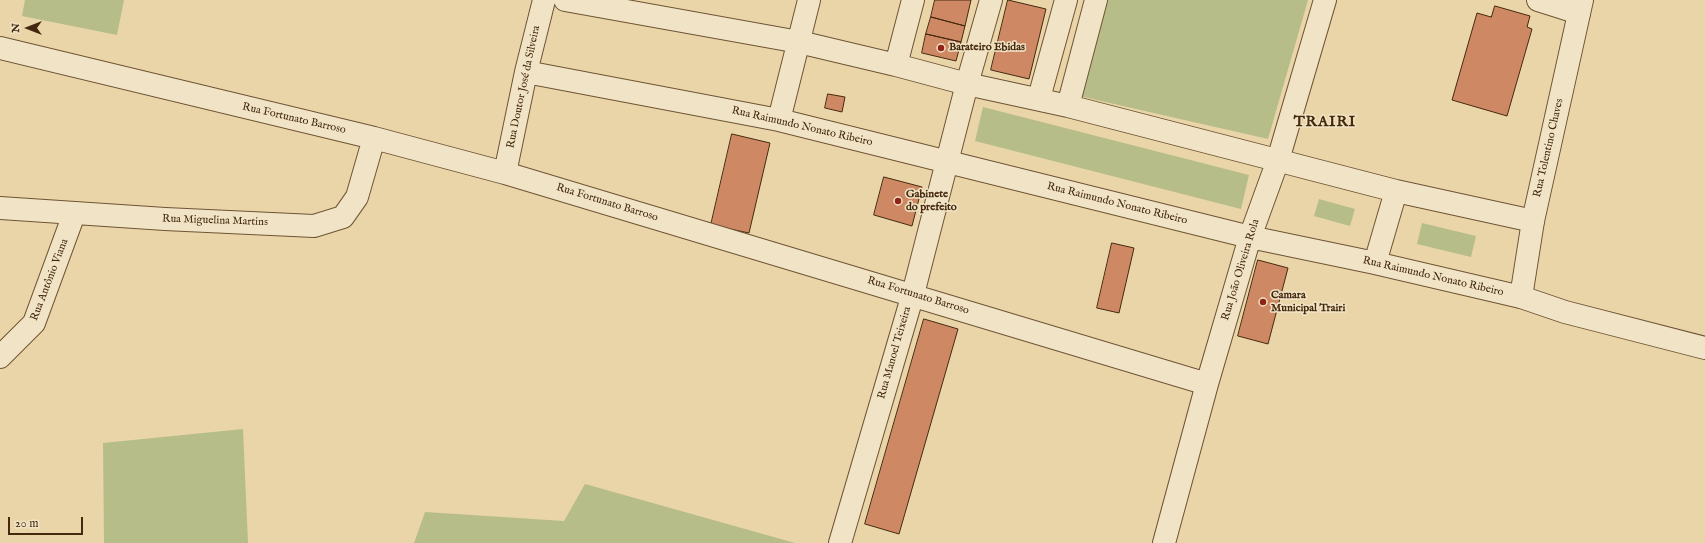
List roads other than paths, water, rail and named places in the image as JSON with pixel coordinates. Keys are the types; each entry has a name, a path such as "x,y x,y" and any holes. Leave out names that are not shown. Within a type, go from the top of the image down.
{"street":[{"name":"Rua Doutor José da Silveira","path":"505,173 526,72 544,0"},
{"path":"565,0 799,42 896,65 967,84 1039,98 1396,191 1533,221"},
{"path":"779,120 809,0"},
{"path":"896,65 913,0"},
{"name":"Rua Manoel Teixeira","path":"840,543 913,294 967,84 991,0"},
{"name":"Rua João Oliveira Rola","path":"1164,543 1207,384 1250,237 1278,160 1325,0"},
{"path":"1538,0 1580,6"},
{"path":"1039,98 1061,1 1094,6 1068,106"},
{"name":"Rua Tolentino Chaves","path":"1521,298 1533,221 1580,6"},
{"name":"Rua Fortunato Barroso","path":"0,48 374,138 505,173 913,294 1207,384"},
{"name":"Rua Raimundo Nonato Ribeiro","path":"526,72 779,120 1250,237 1375,263 1521,298 1565,312 1705,348"},
{"name":"Rua Miguelina Martins","path":"0,208 74,214 314,226 343,217 357,197 374,138"},
{"path":"1375,263 1396,191"},
{"name":"Rua Antônio Viana","path":"0,357 34,323 74,214"}],"place":[{"name":"Barateiro Ebidas","path":"941,48"},
{"name":"Gabinete do prefeito","path":"898,201"},
{"name":"Camara Municipal Trairi","path":"1263,302"}],"district":[{"name":"TRAIRI","path":"1325,123"}]}
